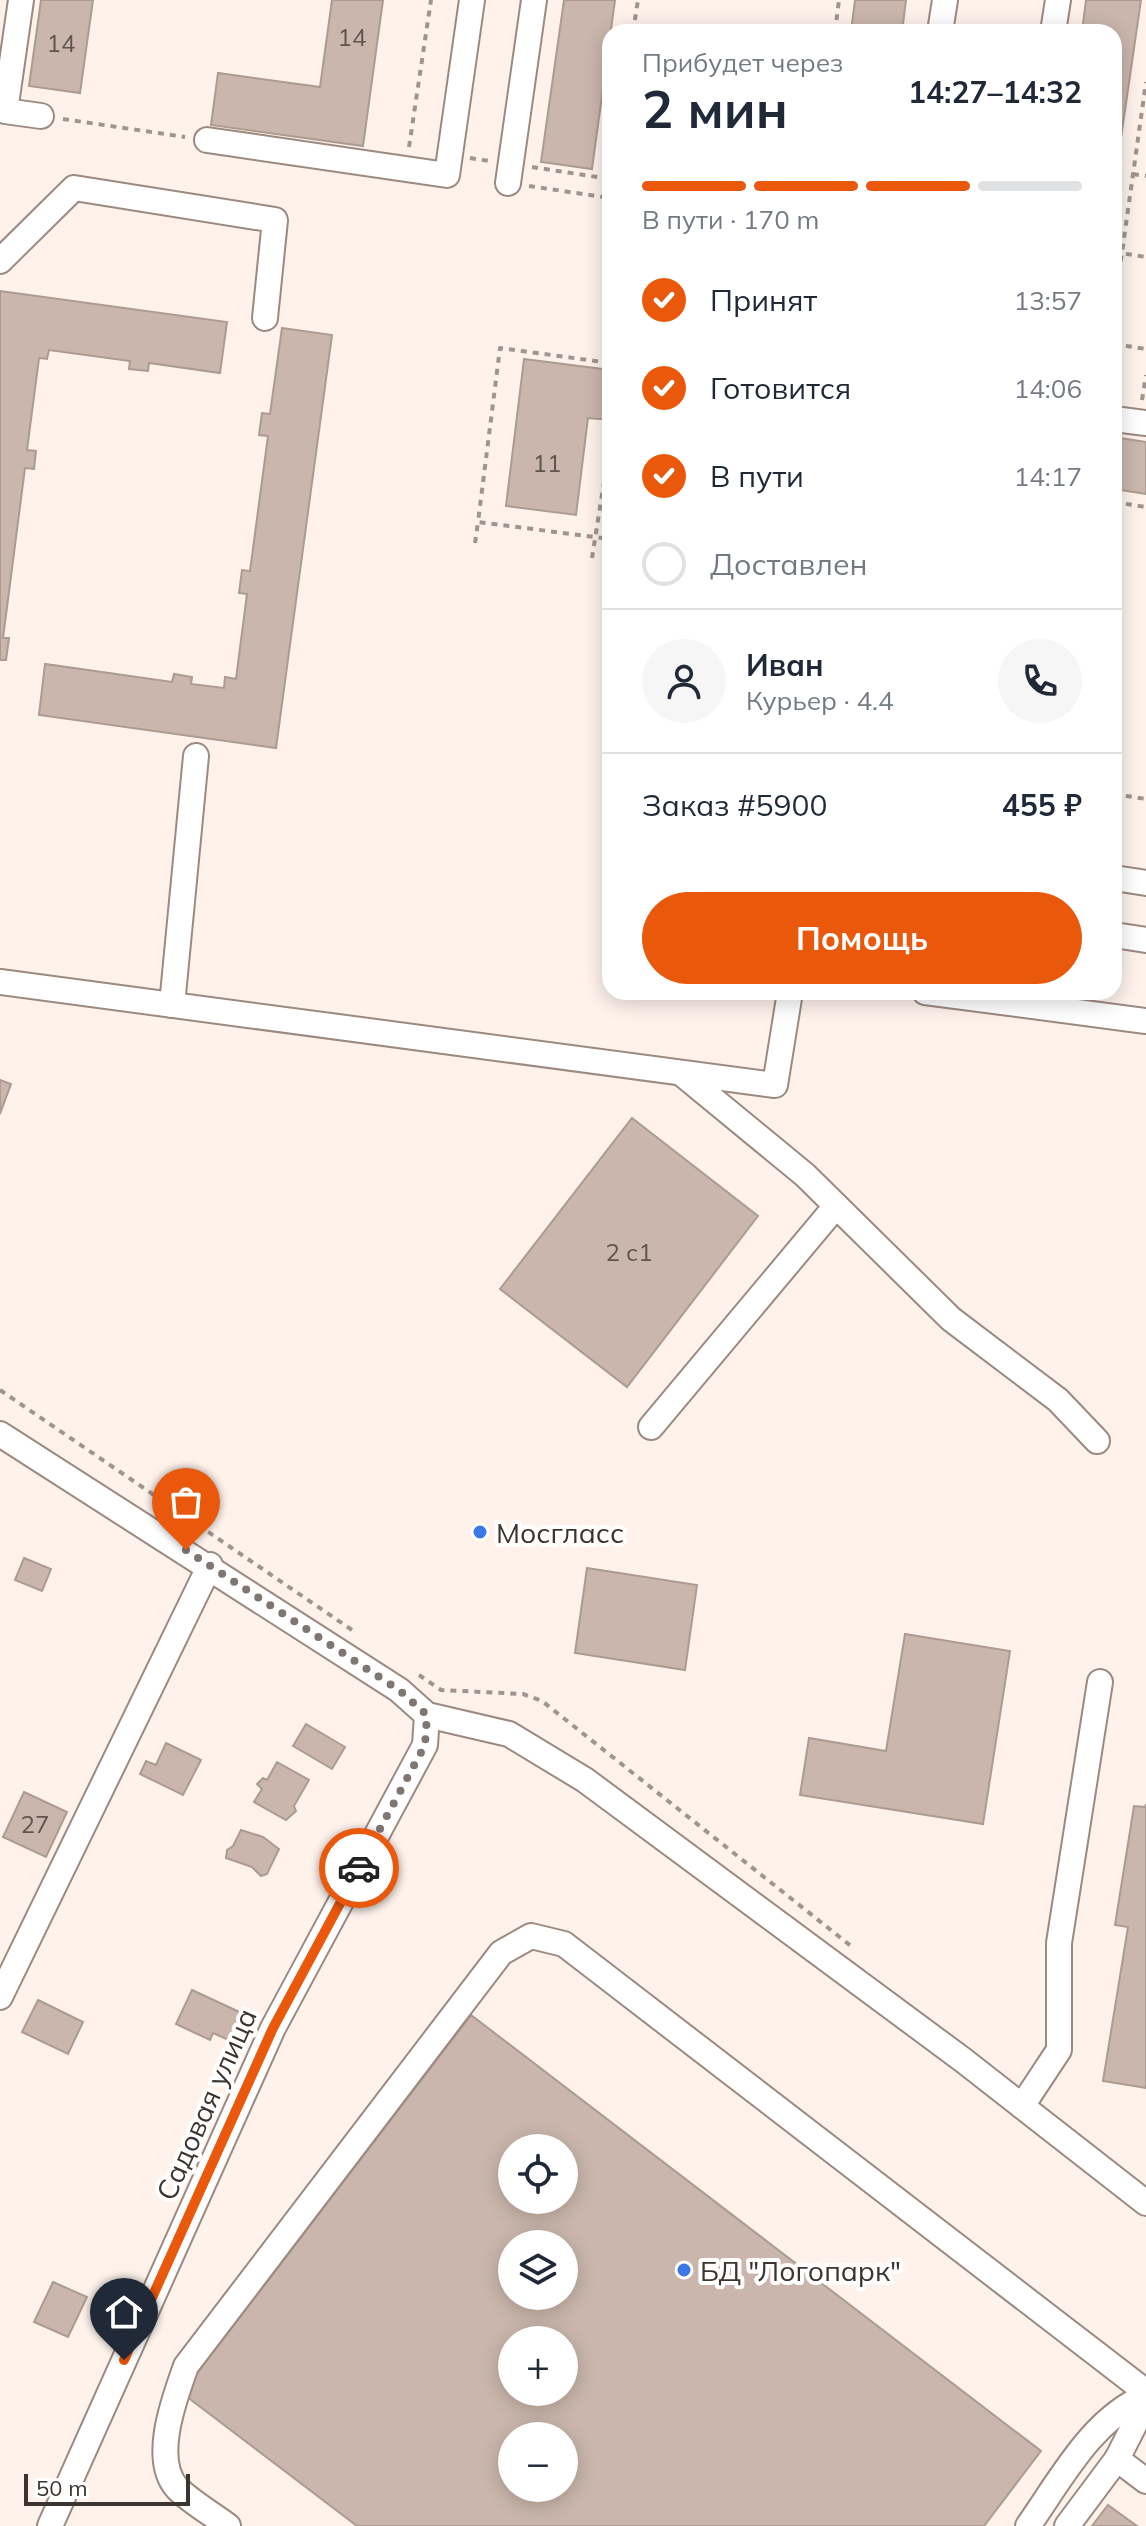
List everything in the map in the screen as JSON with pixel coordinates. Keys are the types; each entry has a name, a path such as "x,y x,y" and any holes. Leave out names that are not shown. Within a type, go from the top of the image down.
{"street":[{"path":"21,0 5,111 41,116"},
{"path":"207,140 447,175 472,0"},
{"path":"508,183 534,0"},
{"path":"941,24 945,0"},
{"path":"1054,24 1058,0"},
{"path":"0,261 74,188 275,220 265,318"},
{"path":"1122,420 1146,423"},
{"path":"172,1005 196,756"},
{"path":"1122,879 1146,883"},
{"path":"1122,936 1146,940"},
{"path":"0,982 775,1085 789,1000"},
{"path":"986,1000 1146,1021"},
{"path":"679,1072 805,1175 951,1319 1058,1400 1097,1441"},
{"path":"651,1427 836,1206"},
{"path":"0,1434 210,1565 399,1690 427,1715 509,1734 585,1780 963,2060 1146,2203"},
{"path":"0,1997 210,1565"},
{"path":"1022,2106 1059,2050 1059,1943 1100,1682"},
{"name":"Садовая улица","path":"50,2526 273,2028 425,1745 427,1715"},
{"path":"228,2526 175,2486 165,2452 169,2412 186,2366 501,1953 531,1936 564,1944 1146,2397"},
{"path":"1067,2526 1117,2459 1146,2397"},
{"path":"1028,2526 1093,2436 1119,2408 1146,2397"},
{"path":"1117,2459 1146,2481"}],"path":[{"path":"405,169 431,0"},
{"path":"634,24 638,0"},
{"path":"836,24 839,0"},
{"path":"1146,82 1122,253 1146,257"},
{"path":"41,116 207,140"},
{"path":"533,152 531,167 602,178"},
{"path":"1133,174 1146,176"},
{"path":"1122,345 1146,349"},
{"path":"475,543 500,348 602,362"},
{"path":"592,558 602,494"},
{"path":"1122,503 1146,507"},
{"path":"478,522 602,538"},
{"path":"1122,795 1146,799"}],"building":[{"path":"41,0 93,0 80,93 29,86"},
{"path":"332,0 383,0 363,146 211,125 218,73 320,87"},
{"path":"564,0 615,0 612,24 602,24 602,96 592,169 541,162"},
{"path":"855,0 906,0 903,24 852,24"},
{"path":"1086,0 1141,0 1122,131 1122,24 1083,24"},
{"path":"0,291 227,322 220,373 149,363 148,371 129,369 130,361 49,350 47,359 39,358 27,450 36,451 34,469 25,468 3,638 9,638 6,660 0,660"},
{"path":"282,328 332,335 276,748 39,715 45,664 172,682 174,674 192,677 191,684 224,688 225,677 236,679 247,594 239,593 242,570 250,571 268,436 259,435 262,413 270,414"},
{"path":"524,359 602,369 602,419 588,418 576,515 506,506"},
{"path":"1122,438 1146,442 1146,494 1122,490"},
{"path":"0,1080 11,1084 0,1114"},
{"path":"632,1118 758,1216 627,1387 500,1289"},
{"path":"24,1558 51,1569 42,1591 15,1580"},
{"path":"587,1568 697,1585 685,1670 575,1653"},
{"path":"905,1634 1010,1651 983,1824 800,1795 809,1738 886,1751"},
{"path":"306,1724 345,1747 332,1769 293,1746"},
{"path":"166,1743 201,1760 183,1795 140,1774 146,1761 156,1765"},
{"path":"277,1762 309,1780 294,1806 296,1811 286,1820 254,1802 262,1789 257,1784 263,1778 267,1780"},
{"path":"24,1792 67,1812 46,1857 3,1837"},
{"path":"1146,1804 1146,2088 1103,2081 1128,1927 1115,1925 1134,1806 1145,1807"},
{"path":"241,1830 263,1837 279,1849 267,1874 261,1876 252,1867 226,1858 227,1850 233,1846"},
{"path":"192,1990 246,2015 233,2042 213,2033 210,2040 176,2024"},
{"path":"38,2000 83,2022 68,2054 22,2032"},
{"name":"БД \"Логопарк\"","path":"471,2015 1041,2451 984,2526 357,2526 182,2393"},
{"path":"53,2282 87,2297 68,2337 34,2322"},
{"path":"1108,2505 1137,2526 1092,2526"}],"way so far":[{"path":"186,1550 399,1690 427,1715 425,1745 359,1868"}],"place":[{"name":"Мосгласс","path":"480,1532"},
{"name":"БД \"Логопарк\"","path":"684,2270"}],"route":[{"path":"124,2360 273,2028 359,1868"}]}
